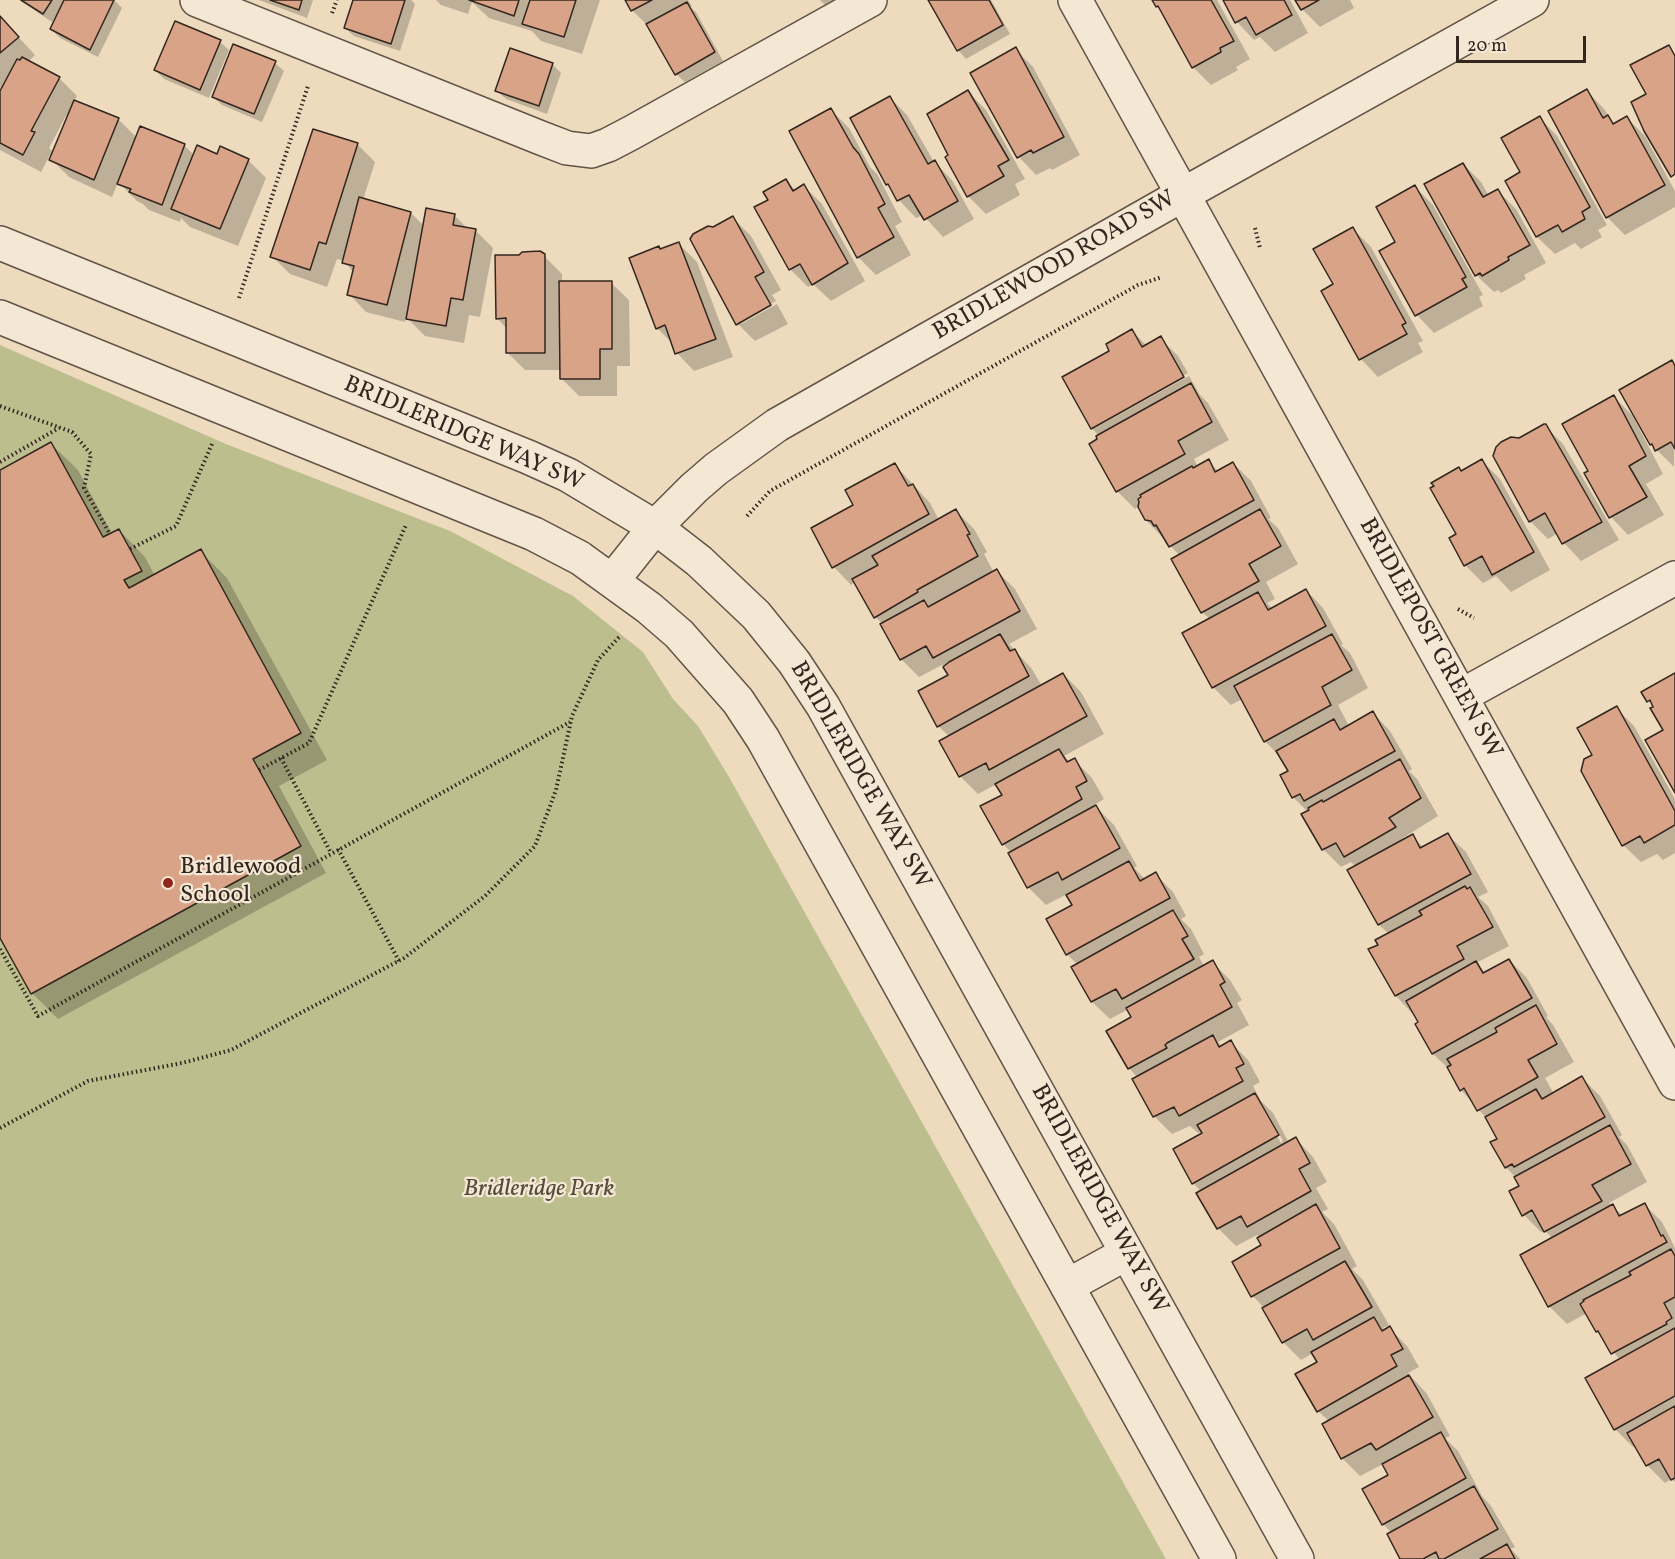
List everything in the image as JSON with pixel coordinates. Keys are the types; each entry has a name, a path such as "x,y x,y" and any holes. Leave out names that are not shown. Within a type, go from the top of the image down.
{"street":[{"path":"197,0 567,148 591,151 608,146 632,134 870,0"},
{"name":"BRIDLEPOST GREEN SW","path":"1075,0 1675,1083"},
{"name":"BRIDLEWOOD ROAD SW","path":"612,580 655,527 716,469 777,425 1532,0"},
{"name":"BRIDLERIDGE WAY SW","path":"0,243 528,457 567,475 655,527 699,561 756,615 794,662 823,706 1296,1559"},
{"path":"0,317 534,534 580,558 612,580 679,634 732,694 763,739 1219,1559"},
{"path":"1461,696 1675,578"},
{"path":"1067,1286 1127,1253"}],"path":[{"path":"227,336 337,0"},
{"path":"747,516 770,491 1138,285 1162,277"},
{"path":"0,406 72,432 91,454 84,489 110,534"},
{"path":"0,462 60,428"},
{"path":"130,549 176,526 214,439"},
{"path":"259,770 309,743 410,516"},
{"path":"0,1128 88,1081 182,1063 231,1050 399,961 485,896 535,846 556,790 570,721 598,660 624,631"},
{"path":"0,949 38,1016 570,721"},
{"path":"281,758 331,853"},
{"path":"338,849 399,961"}],"green space":[{"name":"Bridleridge Park","path":"0,345 226,444 450,531 573,596 643,652 673,699 698,726 729,777 1166,1559 0,1559"}],"building":[{"path":"21,0 52,0 43,14"},
{"path":"64,0 114,0 90,50 50,29"},
{"path":"270,0 302,0 299,10"},
{"path":"353,0 405,0 391,44 344,28"},
{"path":"469,0 519,0 514,16"},
{"path":"530,0 576,0 564,37 522,24"},
{"path":"625,0 652,0 631,11"},
{"path":"928,0 989,0 1003,25 957,51"},
{"path":"1152,0 1211,0 1234,41 1220,48 1221,52 1192,68 1158,6 1156,7"},
{"path":"1223,0 1284,0 1292,15 1256,35 1246,17 1235,23"},
{"path":"1295,0 1319,0 1301,10"},
{"path":"687,2 715,52 675,75 646,24"},
{"path":"0,16 19,37 0,53"},
{"path":"175,21 221,40 200,90 154,70"},
{"path":"233,44 276,61 254,114 212,97"},
{"path":"1669,45 1675,56 1675,174 1671,177 1644,131 1631,102 1646,94 1630,65"},
{"path":"1016,47 1064,137 1033,153 1031,150 1017,158 970,73"},
{"path":"510,48 553,63 539,106 495,91"},
{"path":"22,57 60,77 31,131 35,132 23,155 0,143 0,91 17,59 20,60"},
{"path":"1587,89 1603,118 1608,115 1613,124 1627,116 1665,185 1606,218 1548,111"},
{"path":"968,90 1009,160 998,166 1004,176 967,197 945,157 948,155 927,114"},
{"path":"890,96 928,164 935,160 958,201 924,220 909,195 897,201 850,118"},
{"path":"74,100 119,118 94,180 49,160"},
{"path":"831,108 859,154 885,204 878,208 894,237 857,258 789,131"},
{"path":"1540,116 1590,207 1582,212 1585,219 1562,232 1558,225 1536,237 1505,181 1520,172 1501,138"},
{"path":"140,126 185,144 162,205 129,192 131,189 117,184"},
{"path":"313,129 358,143 326,244 319,242 310,270 270,257"},
{"path":"197,145 217,154 220,146 249,159 220,229 171,209"},
{"path":"1463,163 1483,197 1498,189 1530,245 1508,257 1509,260 1482,276 1480,273 1475,276 1424,184"},
{"path":"786,179 793,191 804,184 848,263 812,285 800,264 789,270 754,207 768,200 763,192"},
{"path":"1415,185 1466,277 1462,279 1467,287 1415,316 1379,251 1395,242 1376,207"},
{"path":"359,197 411,212 387,305 347,295 354,266 342,263"},
{"path":"426,208 455,214 453,225 476,229 463,300 451,298 446,326 406,319"},
{"path":"733,216 764,272 755,277 771,305 736,325 690,239 693,234 708,226 713,227"},
{"path":"1353,227 1406,323 1402,325 1407,334 1359,360 1321,291 1333,284 1313,249"},
{"path":"679,242 716,339 675,354 665,325 656,329 629,258 659,246 660,249"},
{"path":"540,251 545,254 545,353 506,353 506,318 496,319 495,255 519,255 522,252"},
{"path":"559,281 612,281 612,349 600,349 600,379 560,379"},
{"path":"1132,329 1142,347 1161,336 1184,377 1091,429 1062,377 1109,351 1106,344"},
{"path":"1672,360 1675,366 1675,449 1671,442 1655,451 1619,390"},
{"path":"1191,383 1212,422 1178,441 1185,454 1116,492 1089,444 1097,439 1096,436"},
{"path":"1614,395 1646,456 1629,466 1647,497 1609,518 1584,473 1588,471 1562,424"},
{"path":"1544,424 1602,522 1562,544 1545,513 1529,522 1493,456 1496,447 1501,442 1511,437 1519,438"},
{"path":"51,442 103,537 119,529 142,571 124,580 129,588 201,549 301,733 253,759 301,846 31,994 0,938 0,470"},
{"path":"1209,459 1215,472 1233,462 1254,500 1169,547 1156,525 1145,520 1138,507 1138,499 1140,495"},
{"path":"1482,459 1534,552 1492,575 1482,556 1464,566 1449,538 1456,534 1430,488 1434,486 1431,483 1459,467 1461,471"},
{"path":"895,463 908,486 913,484 929,514 832,568 811,528 853,505 845,490"},
{"path":"956,509 970,534 967,535 978,556 917,590 918,592 874,618 852,579 878,565 872,556"},
{"path":"1260,509 1281,546 1249,564 1259,581 1201,613 1171,559"},
{"path":"997,569 1020,611 933,658 926,646 900,660 880,624 924,600 928,607"},
{"path":"1306,589 1326,626 1212,688 1182,633 1258,592 1268,610"},
{"path":"1000,634 1010,651 1015,649 1029,676 937,727 918,691 948,675 943,667 949,662"},
{"path":"1332,634 1352,670 1322,687 1331,705 1264,742 1234,686"},
{"path":"1063,673 1087,716 989,770 986,763 959,777 939,741"},
{"path":"1675,673 1675,793 1645,740 1663,730 1650,708 1653,707 1650,700 1647,702 1641,692"},
{"path":"1617,706 1675,811 1675,825 1644,843 1640,836 1622,846 1581,771 1584,759 1592,755 1577,728"},
{"path":"1373,711 1395,751 1304,801 1300,794 1292,798 1280,775 1288,771 1276,751 1334,719 1340,730"},
{"path":"1059,749 1067,762 1075,758 1087,781 1076,787 1082,799 1002,845 980,806 1002,795 995,784"},
{"path":"1400,759 1421,798 1389,818 1396,827 1344,857 1336,843 1322,850 1301,814 1322,800 1323,802"},
{"path":"1096,805 1120,848 1062,880 1058,872 1027,888 1008,853"},
{"path":"1448,833 1471,874 1378,925 1347,870 1413,834 1420,848"},
{"path":"1129,861 1140,881 1156,872 1170,898 1066,955 1046,919 1072,905 1066,895"},
{"path":"1465,886 1467,889 1470,887 1493,927 1457,946 1464,959 1395,996 1368,949 1378,945 1375,940 1422,915 1419,911"},
{"path":"1173,910 1188,936 1182,939 1194,959 1122,999 1116,989 1091,1002 1071,967"},
{"path":"1509,959 1532,998 1432,1054 1415,1024 1418,1022 1406,1001 1476,961 1483,973"},
{"path":"1213,960 1225,982 1220,985 1232,1007 1167,1043 1165,1045 1167,1048 1128,1069 1106,1031 1131,1017 1126,1008"},
{"path":"1536,1005 1557,1044 1528,1060 1538,1077 1477,1111 1464,1088 1460,1091 1447,1067 1451,1065 1447,1059 1497,1032 1495,1028"},
{"path":"1213,1035 1219,1047 1231,1040 1244,1064 1236,1068 1243,1081 1179,1116 1174,1107 1153,1117 1132,1079"},
{"path":"1582,1076 1605,1117 1514,1167 1512,1164 1505,1168 1490,1142 1497,1139 1485,1117 1536,1089 1542,1099"},
{"path":"1255,1093 1279,1135 1192,1184 1173,1149 1202,1133 1197,1125"},
{"path":"1610,1125 1631,1164 1592,1185 1602,1201 1544,1232 1532,1210 1522,1216 1509,1191 1519,1186 1514,1177"},
{"path":"1296,1137 1310,1163 1299,1169 1311,1191 1247,1227 1241,1216 1217,1229 1196,1193"},
{"path":"1645,1203 1661,1236 1663,1235 1667,1242 1548,1307 1520,1255 1613,1204 1619,1216"},
{"path":"1316,1204 1340,1248 1251,1297 1232,1262 1261,1245 1257,1238"},
{"path":"1671,1249 1675,1256 1675,1297 1664,1303 1672,1318 1666,1322 1667,1324 1611,1354 1580,1304 1583,1300 1631,1275 1629,1272"},
{"path":"1345,1261 1372,1307 1313,1340 1307,1329 1282,1343 1262,1308"},
{"path":"1374,1317 1382,1331 1390,1326 1403,1349 1391,1355 1397,1366 1317,1412 1295,1374 1317,1362 1311,1352"},
{"path":"1675,1328 1675,1396 1614,1430 1585,1378"},
{"path":"1409,1375 1433,1417 1376,1450 1371,1443 1341,1459 1322,1424"},
{"path":"1675,1406 1675,1478 1671,1480 1659,1459 1646,1466 1627,1433"},
{"path":"1441,1432 1466,1478 1382,1525 1362,1489 1388,1475 1382,1464"},
{"path":"1474,1486 1498,1529 1444,1559 1439,1559 1436,1552 1423,1559 1400,1559 1387,1534"},
{"path":"1507,1544 1515,1559 1480,1559"}],"place":[{"name":"Bridlewood School","path":"168,883"}]}
